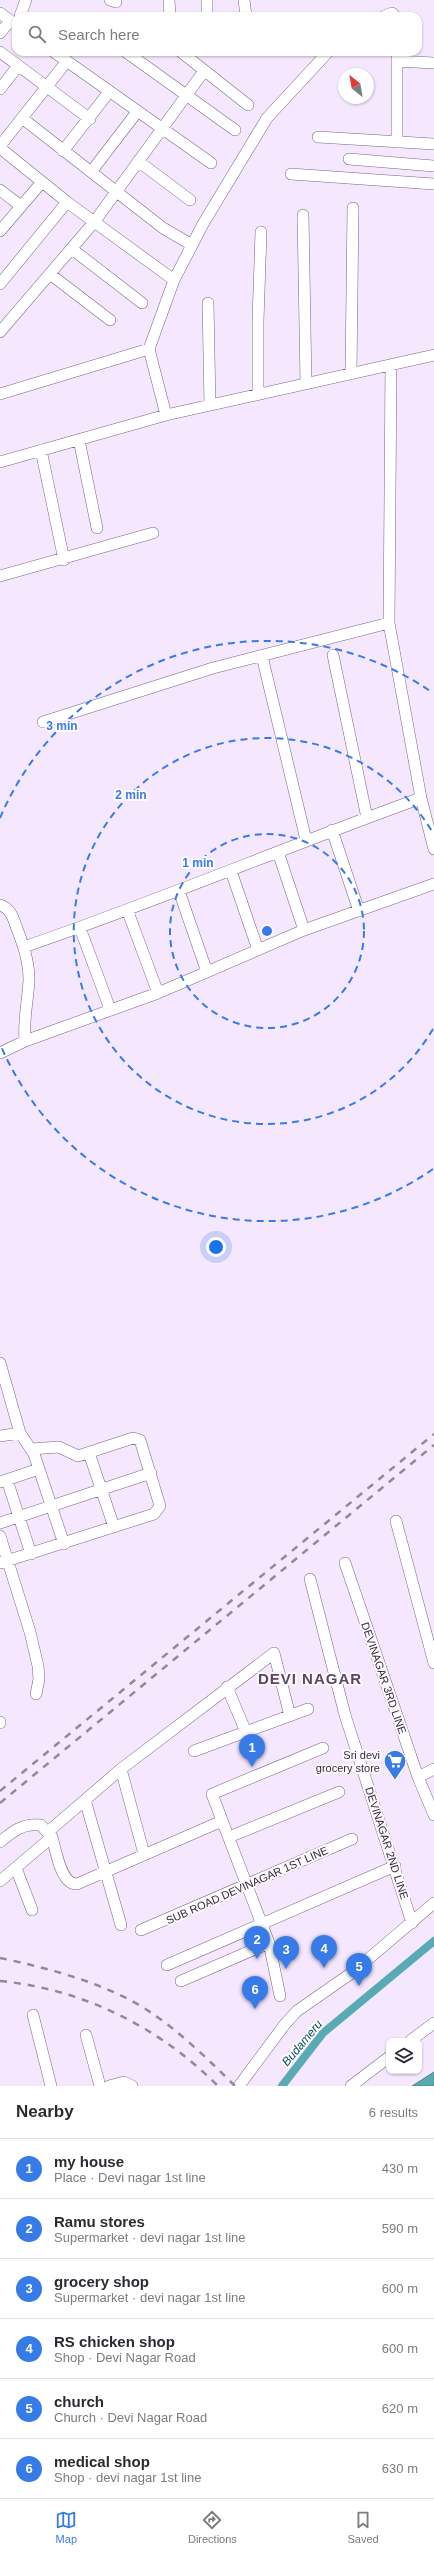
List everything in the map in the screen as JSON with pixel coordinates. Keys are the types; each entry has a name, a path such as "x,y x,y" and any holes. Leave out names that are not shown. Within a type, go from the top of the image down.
{"street":[{"path":"22,12 26,0"},
{"path":"169,0 170,12"},
{"path":"207,0 207,12"},
{"path":"244,0 246,12"},
{"path":"0,14 12,22"},
{"path":"0,33 12,24"},
{"path":"0,52 90,119"},
{"path":"60,56 210,163"},
{"path":"131,56 185,96 235,130"},
{"path":"186,56 204,72 248,105"},
{"path":"166,416 149,350 174,280 192,245 267,118 324,56"},
{"path":"397,142 397,56 434,63"},
{"path":"67,61 0,147 67,202 174,280"},
{"path":"0,90 18,66"},
{"path":"0,332 5,318 50,274 95,221 204,72"},
{"path":"63,151 90,119 109,92"},
{"path":"91,172 137,112"},
{"path":"22,118 163,228 192,245"},
{"path":"318,137 434,144"},
{"path":"349,159 434,166"},
{"path":"138,162 190,200"},
{"path":"291,174 434,184"},
{"path":"0,231 42,182"},
{"path":"0,190 22,206"},
{"path":"0,284 67,202"},
{"path":"351,374 353,208"},
{"path":"303,214 306,383"},
{"path":"258,394 261,232"},
{"path":"72,249 142,303"},
{"path":"50,274 110,320"},
{"path":"208,303 210,405"},
{"path":"0,394 149,350"},
{"path":"0,462 210,405 434,355"},
{"path":"391,365 389,623 421,798 434,849"},
{"path":"78,440 97,528"},
{"path":"41,450 64,560"},
{"path":"0,576 64,560 153,533"},
{"path":"43,722 134,691 389,623"},
{"path":"333,655 366,818"},
{"path":"262,656 306,840"},
{"path":"24,947 128,912 306,840 421,798"},
{"path":"332,830 359,911"},
{"path":"278,852 304,930"},
{"path":"231,871 258,950"},
{"path":"0,1054 25,1041 82,1022 110,1009 158,993 304,930 434,884"},
{"path":"179,891 207,972"},
{"path":"0,905 8,910 13,917 24,947 29,981 23,1025 25,1041"},
{"path":"128,912 158,993"},
{"path":"80,928 110,1009"},
{"path":"0,1362 4,1395 20,1433 31,1449 64,1544"},
{"path":"0,1436 20,1433"},
{"path":"4,1562 154,1514 159,1510 160,1501 142,1443 137,1439 78,1456 59,1447 31,1449"},
{"path":"89,1453 114,1527"},
{"path":"30,1554 20,1518 4,1481 39,1469"},
{"path":"0,1523 20,1518 151,1473"},
{"path":"396,1521 434,1663"},
{"path":"0,1536 4,1562 38,1666 39,1679 36,1694"},
{"name":"DEVINAGAR 3RD LINE","path":"345,1563 418,1777 434,1815"},
{"name":"DEVINAGAR 2ND LINE","path":"310,1579 345,1715 412,1922"},
{"path":"0,1881 16,1868 85,1800 121,1769 227,1687 274,1653 290,1716"},
{"path":"227,1687 246,1732"},
{"path":"194,1751 308,1709"},
{"path":"280,1996 269,1943 212,1794 323,1748"},
{"path":"121,1769 144,1854"},
{"path":"418,1777 434,1769"},
{"path":"229,1837 339,1792"},
{"path":"85,1800 121,1925"},
{"path":"0,1842 25,1825 41,1825 50,1834 66,1880 69,1883 77,1884 222,1821"},
{"name":"SUB ROAD DEVINAGAR 1ST LINE","path":"142,1930 352,1839"},
{"path":"167,1965 395,1866"},
{"path":"16,1868 32,1910"},
{"path":"239,2086 285,2024 297,2012 353,1972 434,1903"},
{"path":"181,1981 269,1943"},
{"path":"33,2015 50,2086"},
{"path":"414,2038 434,2023"},
{"path":"86,2035 100,2086"},
{"path":"351,2086 386,2059"},
{"path":"109,2086 124,2082 132,2086"}],"shaded area":[{"path":"434,2072 434,2086 412,2086"}],"waterway":[{"name":"Budameru","path":"282,2086 323,2033 434,1941"}],"railway":[{"path":"0,1791 434,1434"},
{"path":"0,1803 434,1445"},
{"path":"0,1958 59,1972 119,1994 153,2014 174,2029 235,2086"},
{"path":"0,1981 31,1985 61,1992 118,2014 171,2046 218,2086"}],"place":[{"name":"my house","path":"252,1767"},
{"name":"Sri devi grocery store","path":"395,1780"},
{"name":"Ramu stores","path":"257,1959"},
{"name":"RS chicken shop","path":"324,1968"},
{"name":"grocery shop","path":"286,1969"},
{"name":"church","path":"359,1986"},
{"name":"medical shop","path":"255,2009"}],"district":[{"name":"DEVI NAGAR","path":"310,1679"}]}
